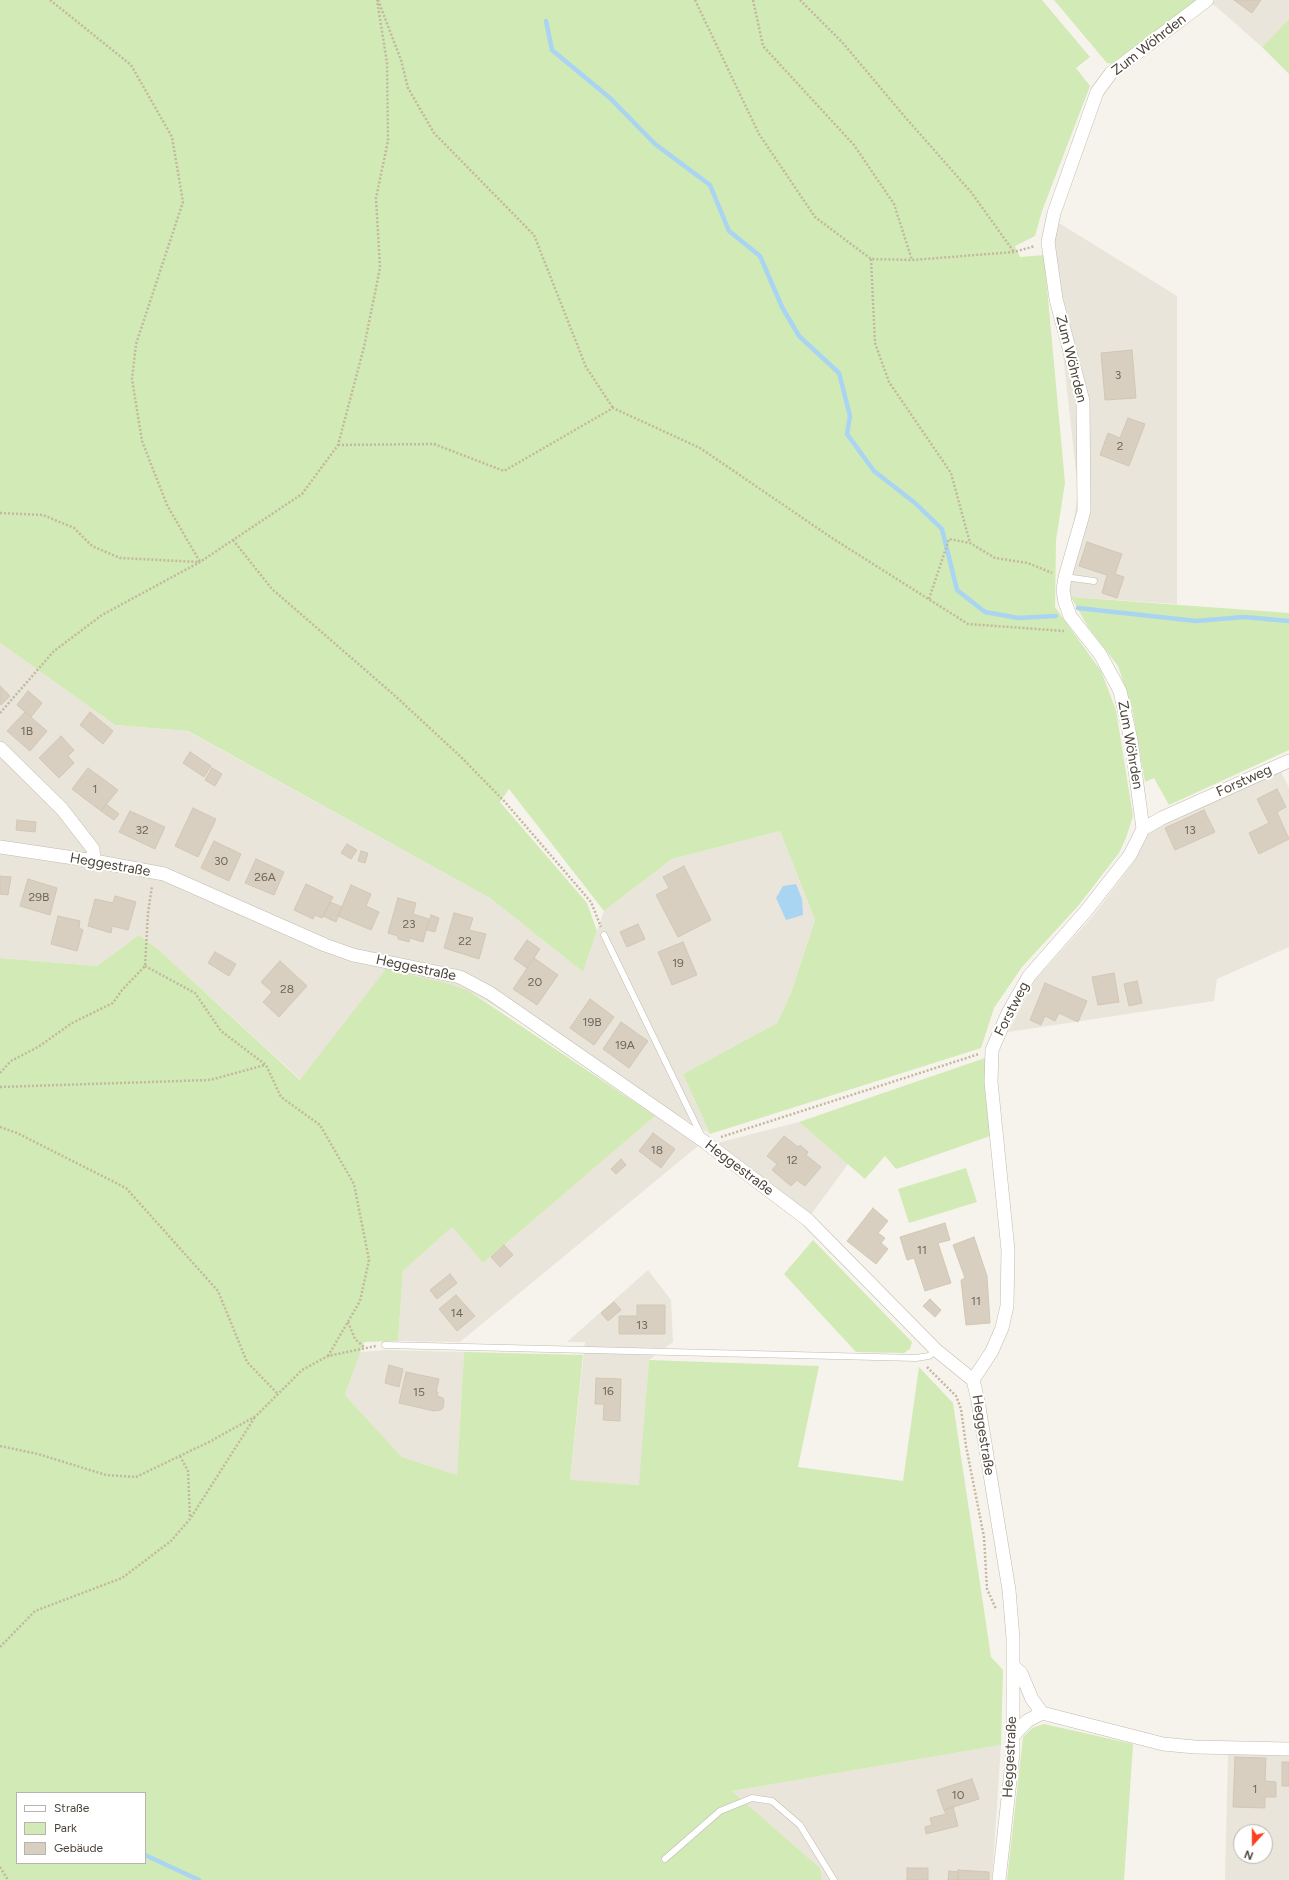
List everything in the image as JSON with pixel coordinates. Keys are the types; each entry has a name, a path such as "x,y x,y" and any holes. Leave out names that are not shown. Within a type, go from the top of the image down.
{"street":[{"name":"Zum Wöhrden","path":"1143,829 1131,740 1120,691 1110,671 1070,616 1063,590 1065,577 1084,511 1083,401 1056,299 1048,242 1054,213 1097,92 1111,73 1207,0"},
{"path":"0,748 62,809 93,848 94,860"},
{"name":"Forstweg","path":"973,1380 992,1351 1000,1334 1007,1306 1008,1250 991,1082 992,1050 1008,1013 1029,976 1096,899 1130,855 1143,829 1162,818 1289,761"},
{"name":"Heggestraße","path":"0,847 94,860 154,873 177,880 325,945 346,952 460,977 490,993 705,1142 808,1220 936,1350 973,1380 1009,1590 1013,1638 1013,1753 999,1880"},
{"path":"1013,1666 1021,1673 1032,1699 1042,1713 1163,1744 1196,1747 1289,1749"},
{"path":"1013,1736 1027,1721 1042,1713"}],"lane":[{"path":"1065,577 1094,580"},
{"path":"604,935 705,1142"},
{"path":"385,1345 916,1358 929,1356 936,1350"},
{"path":"665,1859 686,1839 720,1811 752,1798 772,1801 800,1825 823,1866 834,1880"}],"path":[{"path":"50,0 131,65 172,136 183,202 136,344 132,379 142,441 166,505 200,562"},
{"path":"0,713 54,651 102,615 200,562 302,494 338,445 364,347 380,268 376,198 388,141 388,134 387,63 377,0"},
{"path":"377,0 401,60 408,88 434,133 534,235 586,367 613,408 700,448 832,538 968,624 1082,631"},
{"path":"695,0 758,134 815,217 871,259 912,260 1014,252 1048,242"},
{"path":"753,0 763,46 854,145 894,204 912,260"},
{"path":"800,0 842,42 904,117 971,192 1014,252"},
{"path":"871,259 875,343 877,349 889,382 951,473 970,543"},
{"path":"338,445 434,444 504,471 613,408"},
{"path":"0,513 43,515 74,528 92,546 120,558 200,562"},
{"path":"929,599 949,539 970,543 995,558 1028,563 1065,577"},
{"path":"233,540 272,589 398,699 460,756 505,802 591,902 604,935"},
{"path":"0,1072 11,1061 38,1047 72,1023 113,1003 122,990 145,966 148,913 154,873"},
{"path":"145,966 196,992 221,1031 266,1065 281,1097 320,1125 354,1184 369,1260 360,1301 328,1356"},
{"path":"705,1142 992,1050"},
{"path":"0,1086 210,1080 266,1065"},
{"path":"0,1127 17,1133 126,1188 218,1290 247,1362 278,1394"},
{"path":"348,1322 355,1339 364,1347"},
{"path":"0,1647 35,1611 122,1578 171,1541 190,1519 256,1416 302,1370 328,1356 364,1347 385,1345"},
{"path":"916,1358 940,1378 956,1396 961,1409 966,1446 984,1537 987,1589 998,1613"},
{"path":"0,1446 38,1454 106,1475 136,1477 180,1456 256,1416"},
{"path":"180,1456 188,1471 190,1519"},
{"path":"0,1867 8,1880"}],"shaded area":[{"path":"1215,0 1289,0 1289,19 1262,47 1212,3"},
{"path":"1059,223 1177,296 1177,604 1071,597 1067,577 1078,490 1051,244"},
{"path":"0,643 115,725 187,731 490,898 583,972 604,911 672,859 780,831 815,920 791,993 777,1023 683,1074 710,1134 469,991 301,1080 159,950 139,935 97,966 0,958"},
{"path":"1279,768 1289,788 1289,947 1217,979 1214,1001 1008,1032 1035,980 1093,916 1133,863 1148,829"},
{"path":"655,1116 698,1146 460,1342 398,1341 403,1271 452,1227 483,1263"},
{"path":"799,1122 848,1164 810,1216 717,1143"},
{"path":"648,1270 671,1300 673,1342 649,1360 640,1485 570,1481 585,1342 567,1342"},
{"path":"386,1350 464,1352 457,1475 402,1457 345,1395 360,1352"},
{"path":"1001,1745 992,1880 822,1880 820,1868 732,1791"},
{"path":"1289,1753 1289,1880 1225,1880 1228,1754"}],"green space":[{"path":"0,0 1042,0 1090,57 1076,68 1090,86 1042,211 1035,236 1015,246 1020,257 1044,255 1065,483 1056,540 1055,607 1101,671 1116,710 1133,816 1126,838 1119,853 1078,906 1022,967 994,1008 981,1048 710,1134 683,1074 777,1023 791,993 815,920 780,831 672,859 604,911 509,789 500,802 587,903 597,931 583,972 490,898 188,731 115,725 0,643"},
{"path":"1054,0 1200,0 1115,64 1107,63"},
{"path":"1289,19 1289,74 1262,47"},
{"path":"1071,597 1289,613 1289,750 1169,805 1154,778 1145,782 1132,708 1118,666 1088,627"},
{"path":"139,935 159,950 300,1080 386,969 450,984 469,991 655,1116 483,1263 452,1227 403,1271 398,1341 364,1342 345,1395 402,1457 457,1475 464,1352 583,1355 570,1480 639,1485 649,1360 819,1366 798,1467 903,1481 919,1367 953,1403 991,1657 1003,1670 1001,1745 732,1791 820,1868 822,1880 0,1880 0,958 97,966"},
{"path":"985,1058 990,1136 896,1169 885,1156 865,1179 799,1122"},
{"path":"966,1168 977,1202 909,1223 898,1189"},
{"path":"813,1240 912,1342 910,1349 904,1353 856,1352 784,1274"},
{"path":"1044,1724 1133,1744 1124,1880 1007,1880 1023,1737 1032,1728"}],"water":[{"path":"796,884 802,899 803,915 786,920 776,898 783,886"}],"building":[{"path":"1234,0 1261,0 1252,13"},
{"path":"1132,350 1136,398 1105,400 1101,353"},
{"path":"1128,418 1145,424 1129,466 1100,455 1108,433 1120,438"},
{"path":"1087,542 1122,554 1115,574 1124,577 1117,598 1102,593 1107,575 1079,566"},
{"path":"0,686 10,696 1,705 0,703"},
{"path":"28,691 42,703 31,717 17,705"},
{"path":"25,712 47,731 30,751 7,731"},
{"path":"90,712 113,731 103,744 80,725"},
{"path":"61,736 74,750 68,756 74,763 59,778 39,758"},
{"path":"190,752 211,766 204,777 183,763"},
{"path":"88,768 118,790 101,811 72,789"},
{"path":"212,768 222,774 215,786 205,780"},
{"path":"1277,789 1286,807 1277,812 1289,839 1259,854 1249,833 1269,823 1257,799"},
{"path":"106,804 119,814 114,820 101,811"},
{"path":"193,808 216,819 198,857 175,846"},
{"path":"1204,810 1215,832 1175,850 1165,828"},
{"path":"130,811 165,827 155,849 119,832"},
{"path":"17,820 36,822 35,832 16,830"},
{"path":"214,841 241,854 229,881 201,868"},
{"path":"347,844 357,850 351,859 341,853"},
{"path":"361,851 368,853 365,863 358,861"},
{"path":"256,859 284,872 274,895 245,883"},
{"path":"684,866 711,920 678,937 656,895 669,888 663,877"},
{"path":"0,876 11,877 8,895 0,894"},
{"path":"28,879 57,888 50,915 20,906"},
{"path":"306,884 333,897 322,918 315,915 313,919 294,910"},
{"path":"351,885 371,894 366,906 379,912 371,930 338,916"},
{"path":"115,896 136,902 128,930 112,926 111,933 88,926 95,899 113,903"},
{"path":"398,898 416,903 413,914 429,919 423,942 410,938 409,942 398,939 398,936 388,933"},
{"path":"330,902 342,907 336,922 323,916"},
{"path":"454,913 473,918 469,930 486,934 479,959 444,948"},
{"path":"431,915 439,918 435,932 427,930"},
{"path":"58,916 80,921 79,928 83,930 77,951 51,944"},
{"path":"638,924 645,939 627,947 620,932"},
{"path":"527,940 540,949 527,968 514,959"},
{"path":"683,942 697,975 672,985 658,952"},
{"path":"215,952 236,964 229,976 208,963"},
{"path":"534,958 558,975 537,1005 513,989"},
{"path":"280,961 307,986 279,1017 263,1002 272,992 261,982"},
{"path":"1114,973 1119,1002 1098,1005 1092,977"},
{"path":"1137,981 1142,1003 1129,1006 1124,984"},
{"path":"1045,983 1087,1001 1078,1022 1059,1013 1055,1021 1045,1016 1041,1025 1030,1020"},
{"path":"590,999 614,1017 594,1045 570,1028"},
{"path":"621,1022 648,1041 629,1068 603,1049"},
{"path":"653,1133 675,1149 661,1168 639,1151"},
{"path":"784,1136 798,1147 800,1145 808,1152 806,1155 821,1167 805,1186 797,1180 791,1186 772,1170 777,1164 767,1156"},
{"path":"621,1159 626,1165 616,1174 611,1169"},
{"path":"873,1208 888,1221 878,1233 885,1238 881,1243 888,1249 876,1264 847,1241"},
{"path":"945,1223 950,1240 938,1243 951,1283 925,1291 914,1258 907,1260 900,1237"},
{"path":"974,1237 987,1276 990,1323 966,1325 961,1280 965,1278 953,1245"},
{"path":"504,1245 513,1255 500,1267 491,1257"},
{"path":"450,1274 457,1283 437,1299 430,1290"},
{"path":"456,1295 475,1316 457,1331 439,1309"},
{"path":"930,1299 941,1310 935,1317 923,1306"},
{"path":"614,1302 621,1310 608,1321 601,1313"},
{"path":"637,1305 665,1305 665,1334 619,1334 619,1316 637,1316"},
{"path":"389,1365 403,1369 399,1387 385,1383"},
{"path":"406,1372 439,1379 436,1392 438,1392 437,1396 443,1398 444,1401 443,1408 441,1410 434,1411 399,1403"},
{"path":"596,1378 621,1379 620,1421 603,1420 604,1404 595,1404"},
{"path":"1235,1757 1266,1758 1265,1781 1276,1782 1276,1797 1265,1797 1265,1808 1233,1807"},
{"path":"1282,1762 1289,1762 1289,1786 1282,1786"},
{"path":"972,1779 979,1799 944,1810 937,1790"},
{"path":"953,1807 958,1826 926,1834 925,1827 932,1825 930,1818 946,1814 944,1810"},
{"path":"907,1868 928,1868 928,1880 907,1880"},
{"path":"958,1870 989,1872 989,1880 958,1880"},
{"path":"949,1871 959,1872 958,1880 948,1880"}],"waterway":[{"path":"546,21 552,50 610,98 655,144 710,185 729,231 760,256 782,307 799,336 839,373 850,416 847,434 874,471 915,503 942,529 957,590 985,612 1018,618 1056,616"},
{"path":"1078,608 1196,621 1244,617 1289,621"},
{"path":"146,1855 199,1880"}]}
